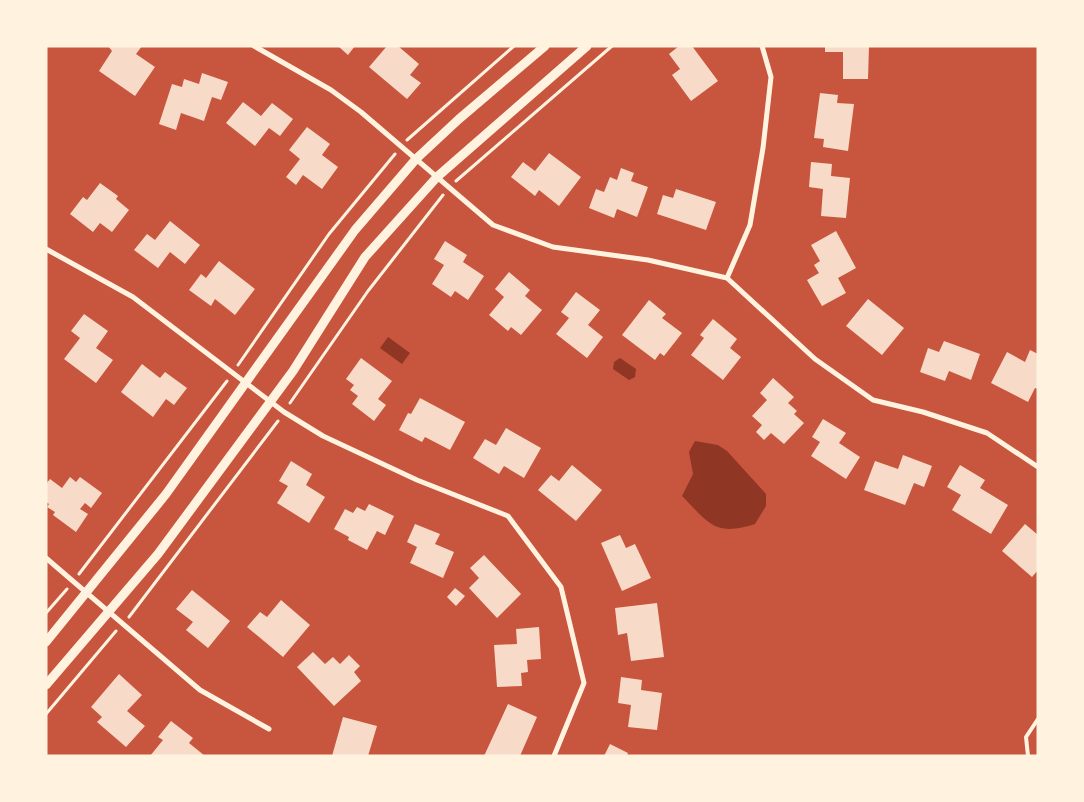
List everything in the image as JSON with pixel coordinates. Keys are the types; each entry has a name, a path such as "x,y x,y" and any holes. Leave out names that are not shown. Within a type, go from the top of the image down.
{"street":[{"path":"254,46 331,90 438,177 493,225 554,247 648,260 727,278 815,359 873,400 923,412 987,433 1038,468"},
{"path":"46,642 166,494 355,230 416,160 459,119 544,46"},
{"path":"46,685 158,554 293,371 365,258 438,177 586,46"},
{"path":"727,278 750,225 763,148 771,77 762,46"},
{"path":"46,249 133,297 248,382 284,412 323,436 417,480 508,516 561,587 584,683 554,756"},
{"path":"46,558 200,690 269,729"}],"lane":[{"path":"1028,756 1026,737 1038,719"}],"path":[{"path":"46,714 123,624 284,412 368,291 450,187 612,46"}],"shaded area":[{"path":"388,337 410,353 402,364 380,348"},
{"path":"620,358 636,369 635,377 629,380 613,369 614,362"},
{"path":"695,441 718,445 727,451 766,494 766,506 755,524 730,529 713,525 699,514 682,496 693,474 689,452"}],"building":[{"path":"108,46 142,46 136,54 155,67 135,96 99,71 112,51"},
{"path":"338,46 355,46 348,55"},
{"path":"387,46 398,46 419,64 410,75 421,83 407,99 369,67"},
{"path":"679,46 692,46 718,81 691,101 672,75 680,69 669,54"},
{"path":"825,46 869,46 868,79 843,79 843,52 825,52"},
{"path":"202,73 228,82 221,100 212,97 204,121 181,113 176,130 159,124 172,84 182,87 184,79 199,84"},
{"path":"820,93 838,95 837,103 854,104 848,151 823,147 824,139 814,138"},
{"path":"243,102 261,116 272,103 293,119 280,136 269,128 255,146 226,123"},
{"path":"307,127 330,144 322,155 338,167 322,189 303,175 296,185 286,177 300,159 289,150"},
{"path":"549,153 581,177 559,206 539,190 535,196 511,177 523,162 535,171"},
{"path":"811,162 832,164 831,176 850,178 846,218 821,216 823,189 809,187"},
{"path":"621,168 634,173 631,181 648,187 637,217 617,209 614,218 589,208 596,189 604,192 610,177 617,180"},
{"path":"100,183 118,196 116,199 129,210 112,232 100,223 93,232 70,214 83,197 87,200"},
{"path":"676,189 716,202 706,230 657,214 663,195 673,198"},
{"path":"170,221 200,245 185,264 170,252 158,268 134,250 147,234 155,240"},
{"path":"836,231 856,268 838,278 846,293 822,306 807,280 819,273 814,265 820,261 811,245"},
{"path":"445,241 467,255 463,262 484,276 468,300 455,291 451,297 432,284 444,265 434,259"},
{"path":"219,261 255,289 235,315 215,299 211,306 189,290 201,274 206,278"},
{"path":"509,272 530,290 525,296 542,310 521,335 511,327 508,331 489,315 504,297 495,289"},
{"path":"576,292 600,310 588,325 603,337 587,358 556,334 569,318 561,312"},
{"path":"868,299 904,328 882,355 846,326"},
{"path":"649,300 666,314 662,318 682,333 664,356 660,353 655,360 622,335"},
{"path":"84,314 108,331 96,348 113,360 96,383 64,359 80,338 71,331"},
{"path":"713,319 737,339 730,348 741,357 723,380 691,355 704,338 700,335"},
{"path":"944,341 980,354 971,380 949,371 945,381 920,372 928,348 939,352"},
{"path":"1030,350 1038,354 1038,389 1035,388 1028,402 991,383 1007,352 1025,362"},
{"path":"361,358 392,381 378,399 386,405 374,421 352,404 358,396 350,390 354,385 346,379"},
{"path":"142,364 160,378 165,372 187,388 174,405 166,399 153,417 121,392"},
{"path":"773,378 794,397 788,403 797,411 794,414 804,423 784,444 771,433 764,440 756,432 762,425 752,416 767,400 760,393"},
{"path":"420,398 465,422 450,450 425,437 422,442 399,430 408,413 411,414"},
{"path":"823,419 846,433 839,443 860,457 846,479 811,456 820,442 812,437"},
{"path":"506,428 541,448 524,478 504,466 499,474 473,458 485,439 496,445"},
{"path":"903,455 932,466 924,487 914,483 905,505 864,490 875,461 898,469"},
{"path":"291,461 312,474 306,485 325,497 309,523 277,503 288,486 279,481"},
{"path":"572,465 602,490 576,521 538,490 551,475 559,481"},
{"path":"960,465 985,480 980,488 1008,505 991,534 952,510 961,495 947,487"},
{"path":"70,477 76,482 80,477 102,493 91,508 85,503 80,509 88,514 76,532 53,515 55,512 47,507 49,504 46,502 46,484 50,479 62,488"},
{"path":"369,504 394,516 385,535 377,531 367,550 348,540 349,537 334,529 345,509 353,513 357,507 365,511"},
{"path":"415,524 440,534 435,544 454,552 443,578 410,563 417,547 407,542"},
{"path":"1025,524 1038,535 1038,570 1032,577 1002,551"},
{"path":"620,535 626,548 635,544 651,578 622,591 601,543"},
{"path":"484,555 521,594 497,618 469,588 479,578 470,568"},
{"path":"455,588 465,596 456,606 447,597"},
{"path":"192,590 230,621 208,648 186,630 193,622 176,609"},
{"path":"281,600 310,625 283,657 247,627 260,612 267,617"},
{"path":"657,603 664,657 631,661 627,633 618,635 615,608"},
{"path":"539,627 541,659 527,660 528,672 521,673 522,686 497,687 494,645 517,644 516,629"},
{"path":"313,652 325,664 333,657 340,664 349,655 360,666 354,672 361,681 334,706 297,667"},
{"path":"119,674 142,695 127,711 145,726 126,747 97,722 102,717 91,707"},
{"path":"621,677 642,680 641,690 662,693 657,730 628,727 631,705 618,703"},
{"path":"508,704 537,717 520,756 484,756"},
{"path":"343,717 377,726 368,756 332,756"},
{"path":"171,721 193,738 189,743 205,756 150,756 163,740 158,737"},
{"path":"610,744 628,753 627,756 604,756"}]}
